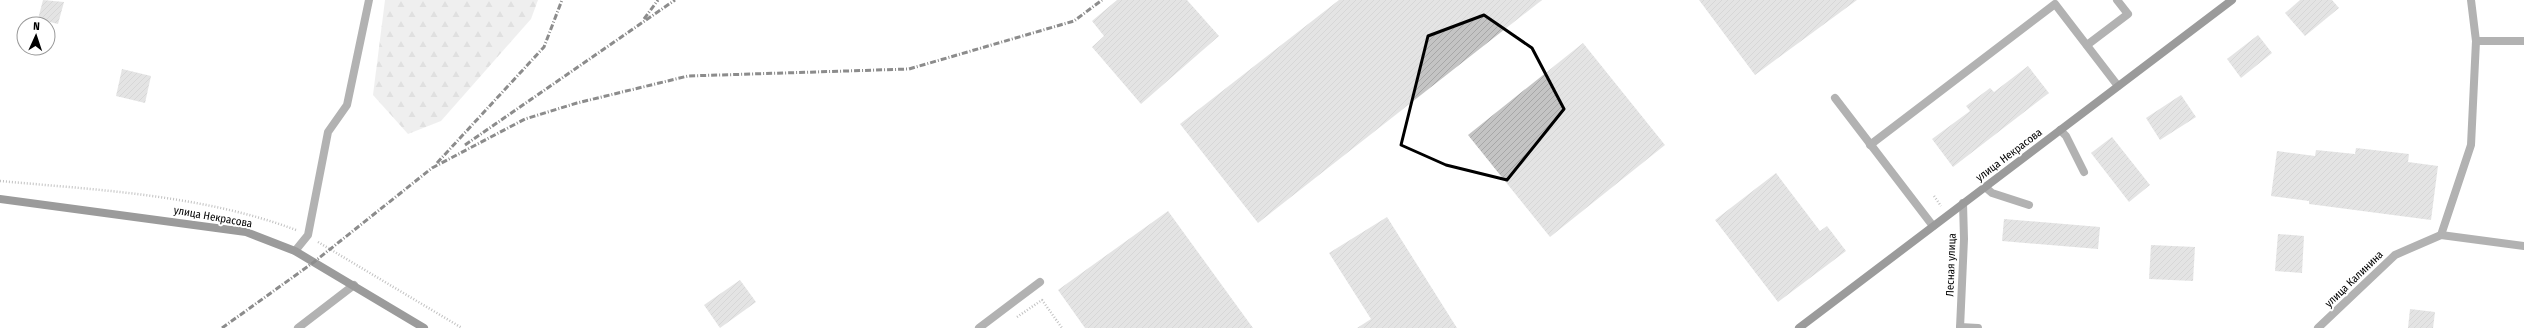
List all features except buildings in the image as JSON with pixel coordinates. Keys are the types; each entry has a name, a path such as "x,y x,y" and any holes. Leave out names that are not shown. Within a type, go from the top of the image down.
{"street":[{"path":"295,251 308,235 328,132 346,105 369,0"},
{"path":"2087,46 2128,14 2117,0"},
{"name":"улица Некрасова","path":"1800,328 1962,203 2232,0"},
{"path":"2471,0 2476,41 2472,145 2441,235 2524,246"},
{"path":"1870,145 2054,2 2118,86"},
{"path":"2476,41 2524,41"},
{"path":"1835,98 1933,226"},
{"path":"2060,130 2066,136 2084,172"},
{"path":"1984,187 1992,193 2029,206"},
{"name":"улица Некрасова","path":"0,199 246,232 295,251 424,328"},
{"name":"Лесная улица","path":"1960,327 1964,239 1962,203"},
{"name":"улица Калинина","path":"2318,328 2395,255 2441,235"},
{"path":"979,328 1040,282"},
{"path":"298,328 354,285"},
{"path":"1960,327 1978,328"}],"path":[{"path":"1934,196 1941,206"},
{"path":"1013,320 1042,300 1062,328"}],"highlighted area":[{"path":"1484,15 1532,48 1564,109 1507,180 1446,165 1401,145 1428,36"}],"green space":[{"path":"385,0 538,0 531,19 441,121 408,134 373,95"}],"railway":[{"path":"437,163 544,47 562,0"},
{"path":"644,19 658,0"},
{"path":"465,145 675,0"},
{"path":"222,328 314,262 432,168 525,119 577,103 688,76 909,69 1074,21 1102,0"}]}
